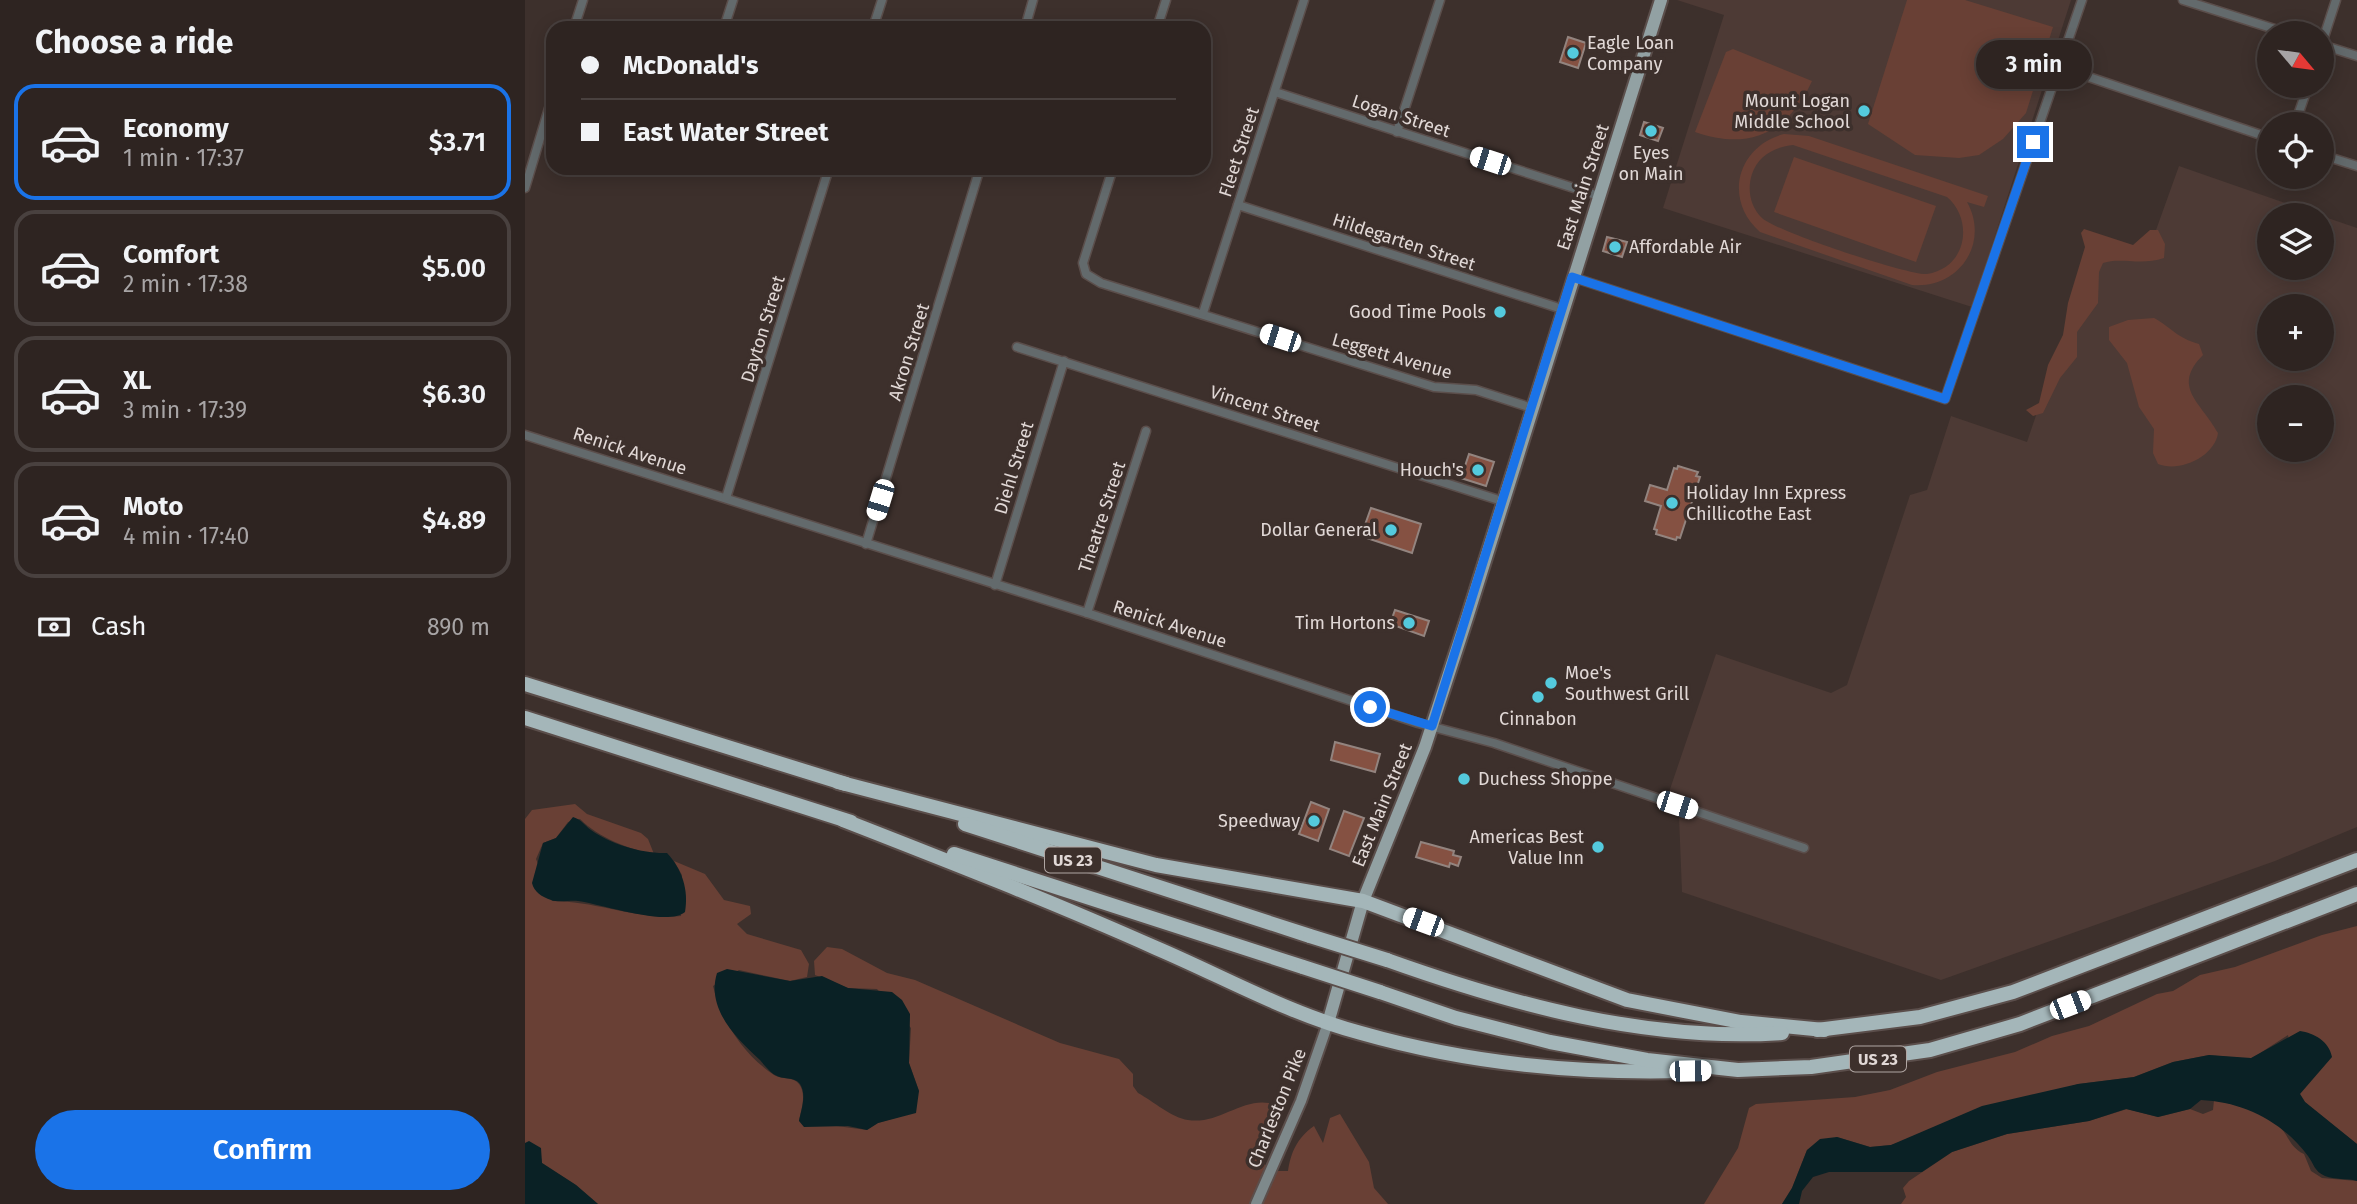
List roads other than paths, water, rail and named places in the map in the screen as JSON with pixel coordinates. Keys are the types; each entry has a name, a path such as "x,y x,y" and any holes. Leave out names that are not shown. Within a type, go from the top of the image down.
{"highway":[{"name":"US 23","path":"525,684 838,782 1466,988 1562,1012 1645,1028 1738,1036 1824,1030 1920,1017 2013,992 2357,860"},
{"name":"US 23","path":"525,718 1456,1018 1550,1042 1647,1060 1738,1070 1811,1067 1875,1060 1969,1039 2020,1024 2357,894"},
{"path":"838,782 1156,865 1363,901 1627,1000 1730,1020 1824,1030"},
{"path":"843,820 1015,888 1328,1023 1445,1054 1505,1062 1618,1073 1738,1070"}],"main road":[{"name":"East Main Street","path":"1328,1023 1363,901 1432,726 1661,0"}],"street":[{"path":"576,21 583,0"},
{"path":"726,21 733,0"},
{"path":"875,21 882,0"},
{"path":"1026,21 1033,0"},
{"path":"1159,21 1166,0"},
{"name":"Fleet Street","path":"1203,313 1304,0"},
{"path":"1397,132 1440,0"},
{"path":"1572,277 1945,399 2082,0"},
{"path":"2183,0 2257,23"},
{"path":"2329,21 2336,0"},
{"path":"2335,48 2357,56"},
{"path":"2059,68 2257,134"},
{"name":"Logan Street","path":"1275,92 1599,196"},
{"path":"525,188 546,118"},
{"path":"2334,159 2357,166"},
{"name":"Dayton Street","path":"726,499 827,175"},
{"name":"Akron Street","path":"866,544 979,175"},
{"name":"Leggett Avenue","path":"1110,175 1083,263 1086,274 1101,283 1434,387 1476,390 1532,408"},
{"name":"Hildegarten Street","path":"1238,205 1562,309"},
{"name":"Vincent Street","path":"1017,347 1502,501"},
{"name":"Diehl Street","path":"995,585 1064,361"},
{"name":"Theatre Street","path":"1087,613 1146,431"},
{"name":"Renick Avenue","path":"525,435 1087,613 1432,726 1494,743 1804,848"},
{"name":"Charleston Pike","path":"1256,1204 1313,1071 1328,1023"}],"water":[{"path":"573,817 617,844 648,852 667,853 683,880 685,912 676,916 649,916 578,901 554,901 539,894 532,883 543,843 556,838"},
{"path":"727,969 790,981 822,976 848,988 892,992 902,1000 910,1014 909,1063 919,1091 916,1113 878,1123 867,1130 848,1126 804,1127 799,1121 803,1098 800,1084 771,1072 733,1032 719,1011 715,986 717,973"},
{"path":"2300,1031 2320,1039 2328,1046 2332,1057 2300,1094 2305,1102 2357,1144 2357,1181 2321,1174 2298,1144 2274,1123 2261,1116 2232,1105 2201,1100 2190,1109 2158,1117 2126,1109 2089,1121 2007,1134 1952,1152 1922,1172 1829,1172 1813,1177 1802,1191 1799,1204 1782,1204 1792,1188 1807,1150 1820,1139 1837,1137 1870,1147 1891,1145 1982,1106 2078,1084 2134,1077 2173,1062 2209,1055 2251,1058"},
{"path":"529,1141 541,1148 542,1163 576,1185 598,1204 525,1204 525,1143"}],"place":[{"name":"Eagle Loan Company","path":"1573,53"},
{"name":"Mount Logan Middle School","path":"1864,111"},
{"name":"Eyes on Main","path":"1651,131"},
{"name":"Affordable Air","path":"1615,247"},
{"name":"Good Time Pools","path":"1500,312"},
{"name":"Houch's","path":"1478,470"},
{"name":"Holiday Inn Express Chillicothe East","path":"1672,503"},
{"name":"Dollar General","path":"1391,530"},
{"name":"Tim Hortons","path":"1409,623"},
{"name":"Moe's Southwest Grill","path":"1551,683"},
{"name":"Cinnabon","path":"1538,697"},
{"name":"Duchess Shoppe","path":"1464,779"},
{"name":"Speedway","path":"1314,821"},
{"name":"Americas Best Value Inn","path":"1598,847"}]}
